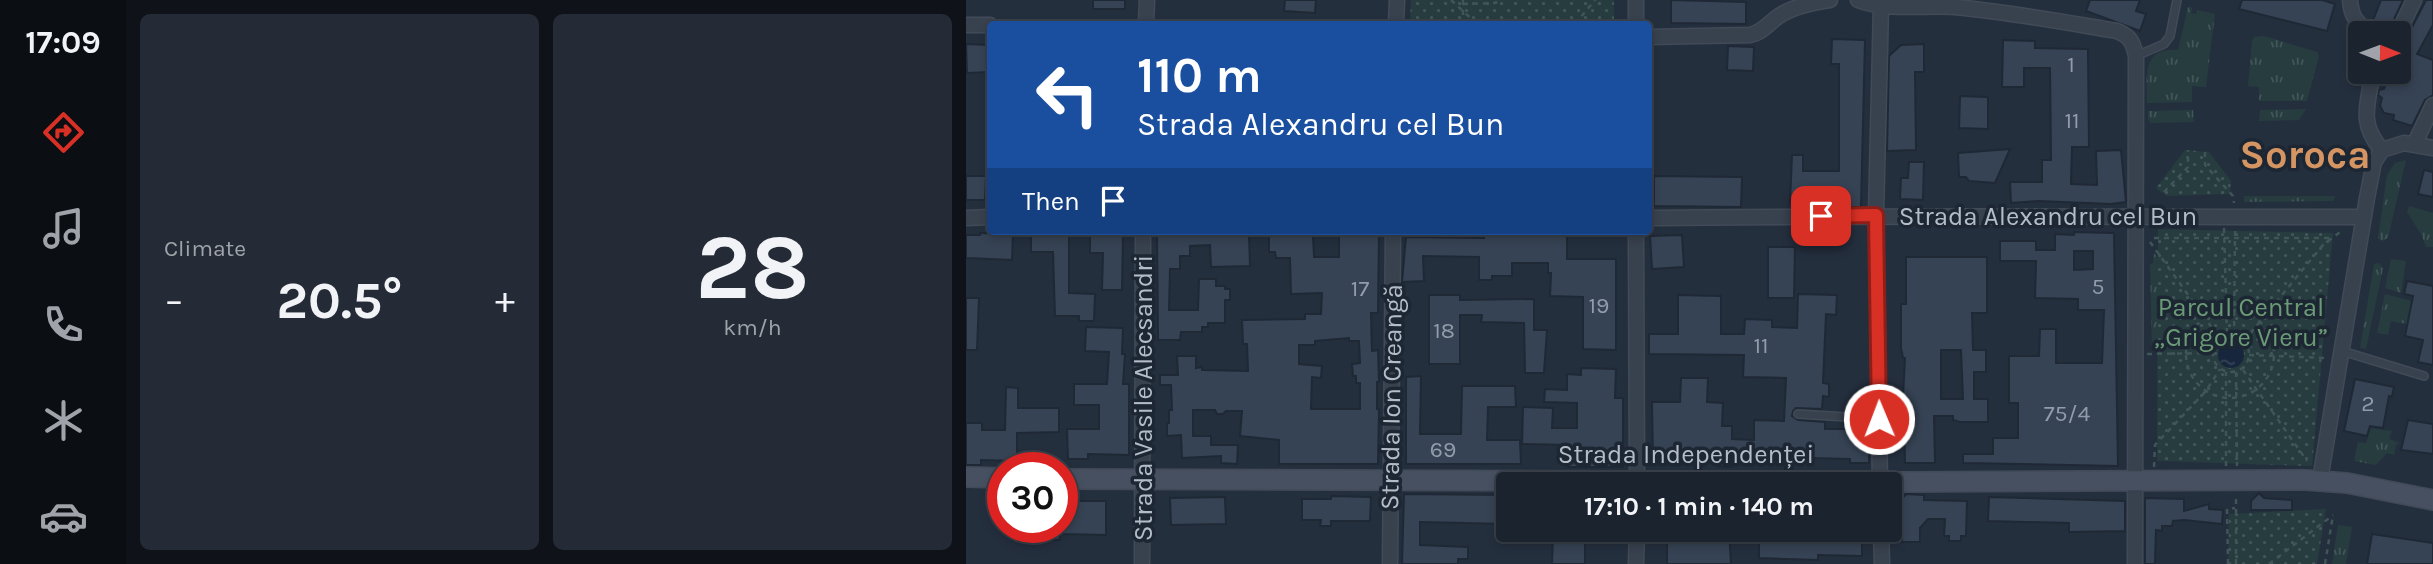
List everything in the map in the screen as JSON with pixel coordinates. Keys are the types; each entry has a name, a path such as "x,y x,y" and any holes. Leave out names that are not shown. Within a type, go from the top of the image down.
{"main road":[{"path":"966,477 987,478"},
{"name":"Strada Independenței","path":"1078,479 1496,481"},
{"name":"Strada Independenței","path":"1902,483 2320,480 2433,500"}],"street":[{"path":"1146,21 1147,0"},
{"path":"1396,21 1397,0"},
{"path":"1636,0 1636,21"},
{"path":"1652,37 1760,33 1782,14 1830,0"},
{"path":"1858,0 1881,5 1916,3 1955,7 2021,7 2117,31 2129,37 2133,43 2136,56 2137,354 2145,480 2135,564"},
{"path":"2350,0 2355,21"},
{"path":"2404,21 2414,0"},
{"path":"1880,472 1876,215 1881,5"},
{"path":"966,25 987,25"},
{"path":"2371,84 2366,119 2372,139 2382,150"},
{"path":"2415,143 2433,105"},
{"path":"2320,480 2374,162 2382,150 2404,143 2433,148"},
{"name":"Strada Alexandru cel Bun","path":"1652,218 1876,215 2363,217"},
{"path":"966,218 987,217"},
{"name":"Strada Vasile Alecsandri","path":"1142,564 1143,235"},
{"name":"Strada Ion Creangă","path":"1390,564 1393,235"},
{"path":"1636,235 1637,472"},
{"path":"1636,564 1637,542"},
{"path":"1881,542 1882,564"}],"lane":[{"path":"2136,56 2164,44 2170,36 2177,0"},
{"path":"2341,355 2424,376"},
{"path":"1798,414 1879,419"}],"path":[{"path":"1451,0 1474,21"},
{"path":"1464,21 1463,2 1496,3 1496,0"},
{"path":"1578,21 1595,0"},
{"path":"2164,192 2188,167 2188,150"},
{"path":"2205,152 2205,166 2233,197 2224,237 2227,336"},
{"path":"2229,217 2235,237 2234,336"},
{"path":"2244,341 2323,245 2363,217"},
{"path":"2154,237 2332,238"},
{"path":"2148,240 2220,339"},
{"path":"2225,310 2234,310 2260,321 2271,337 2274,356 2271,371 2257,390 2236,398 2226,398 2206,391 2191,375 2186,353 2190,337 2205,318 2225,310"},
{"path":"2234,336 2244,341 2249,355 2242,369 2226,372 2214,363 2213,353 2220,339 2234,336"},
{"path":"2137,354 2213,353"},
{"path":"2249,355 2341,355"},
{"path":"2145,480 2155,445 2206,391 2220,369"},
{"path":"2242,369 2307,461"},
{"path":"2226,372 2231,480 2236,508 2236,564"},
{"path":"2231,480 2236,372"},
{"path":"2228,564 2227,509 2236,508"},
{"path":"2269,564 2333,516 2325,564"},
{"path":"2228,541 2236,541"},
{"path":"2228,559 2236,559"}],"green space":[{"path":"1411,0 1614,0 1614,21 1410,21"},
{"path":"2188,7 2192,8 2191,13 2196,14 2198,10 2215,14 2206,87 2192,86 2192,102 2147,103 2149,66 2158,53 2178,50"},
{"path":"2264,36 2317,52 2319,56 2307,101 2259,101 2259,87 2248,86 2252,41 2254,37"},
{"path":"2306,109 2299,120 2259,121 2260,110"},
{"path":"2193,110 2194,122 2151,123 2148,119 2148,111"},
{"path":"2185,150 2209,152 2231,181 2230,194 2167,196 2156,188"},
{"path":"2406,160 2388,238 2382,241 2378,238 2387,175 2395,163"},
{"path":"2244,196 2335,196 2333,201 2244,202"},
{"path":"2409,206 2433,213 2433,247 2426,247 2407,212"},
{"name":"Parcul Central „Grigore Vieru”","path":"2158,229 2333,233 2312,466 2157,461"},
{"path":"2154,253 2201,318 2163,347 2152,348 2150,264 2153,263"},
{"path":"2391,259 2406,261 2401,293 2385,288"},
{"path":"2379,263 2383,268 2366,349 2360,348 2374,264"},
{"path":"2385,294 2412,301 2407,324 2391,321 2388,335 2377,333"},
{"path":"2371,428 2392,431 2389,439 2400,443 2396,445 2394,455 2387,453 2376,465 2354,461 2358,442 2366,443"},
{"path":"2326,509 2317,564 2228,564 2229,514"},
{"path":"2338,525 2352,527 2346,564 2332,564"}],"water":[{"path":"2231,342 2240,346 2244,355 2240,364 2231,368 2222,364 2218,355 2222,346"}],"building":[{"path":"1093,0 1125,0 1125,9 1093,9"},
{"path":"1285,0 1316,0 1315,13 1284,11"},
{"path":"1671,0 1746,2 1746,24 1671,23"},
{"path":"2090,0 2140,0 2136,11 2146,14 2140,31 2086,11"},
{"path":"2242,0 2322,0 2335,4 2327,31 2239,9"},
{"path":"2381,0 2403,0 2393,21 2373,21"},
{"path":"2426,0 2433,0 2433,25 2417,54 2433,60 2433,95 2425,100 2412,126 2393,120 2394,115 2384,113 2380,106 2382,98 2378,95 2385,84 2412,84 2412,27"},
{"path":"1832,39 1865,40 1861,207 1816,207 1816,204 1790,203 1792,155 1803,155 1803,171 1839,171 1839,64 1831,64"},
{"path":"2003,40 2035,41 2035,48 2088,49 2089,147 2072,147 2071,184 2097,185 2096,151 2121,150 2126,202 2011,203 2010,182 2042,182 2042,160 2051,160 2050,68 2024,68 2024,87 2002,87"},
{"path":"966,44 987,45 987,72 967,73"},
{"path":"1924,44 1924,72 1915,72 1916,150 1887,151 1889,56 1901,45"},
{"path":"1728,46 1754,47 1753,71 1727,70"},
{"path":"1960,96 1988,97 1988,129 1959,128"},
{"path":"2010,149 1995,183 1969,181 1966,177 1959,177 1958,153"},
{"path":"1909,162 1924,162 1923,200 1900,199 1901,178 1908,178"},
{"path":"2424,170 2433,172 2433,197 2418,194"},
{"path":"966,176 986,176 985,200 966,200"},
{"path":"1654,176 1742,177 1741,207 1654,206"},
{"path":"2074,232 2114,233 2118,466 1963,463 1963,454 1993,454 1993,438 2018,438 2018,403 2009,403 2009,356 2039,356 2040,329 2056,329 2056,363 2102,363 2104,310 2078,310 2078,299 2035,298 2036,261 2000,261 2000,241 2036,241 2036,250 2055,250 2055,234 2074,235","holes":["2074,251 2093,251 2093,269 2074,270"]},
{"path":"966,235 1013,235 1012,260 966,258"},
{"path":"1031,235 1069,235 1069,293 1095,294 1094,321 1079,321 1079,316 1055,316 1053,252 1031,252"},
{"path":"1090,235 1123,235 1122,290 1102,290 1103,253 1090,253"},
{"path":"1157,235 1249,235 1250,266 1211,267 1210,245 1190,246 1190,256 1180,256 1180,269 1170,269 1169,310 1198,310 1199,279 1216,279 1216,286 1230,289 1230,300 1225,300 1225,323 1208,323 1208,327 1202,327 1202,332 1181,332 1180,340 1158,340"},
{"path":"1313,235 1314,257 1339,257 1339,235 1379,235 1378,313 1371,313 1372,351 1378,350 1378,464 1279,464 1279,440 1240,436 1242,411 1217,414 1215,410 1193,410 1193,436 1211,436 1211,445 1238,445 1237,464 1221,463 1221,456 1182,458 1181,435 1167,436 1169,410 1172,410 1171,385 1160,385 1160,375 1178,375 1177,356 1196,356 1196,368 1202,367 1202,370 1248,371 1247,344 1243,344 1242,320 1305,319 1305,314 1321,314 1322,293 1291,294 1290,258 1276,258 1275,252 1269,252 1269,236","holes":["1349,338 1349,341 1359,341 1360,363 1352,364 1353,376 1356,376 1356,383 1360,383 1360,409 1311,409 1312,377 1321,378 1322,366 1299,364 1299,345 1315,345 1315,341"]},
{"path":"1484,235 1567,235 1567,259 1616,259 1616,350 1583,349 1583,297 1550,296 1551,273 1548,273 1548,263 1512,263 1512,276 1492,276 1492,280 1479,280 1479,257 1423,256 1424,281 1402,282 1406,237 1484,238"},
{"path":"1682,235 1684,267 1652,269 1650,236"},
{"path":"1768,247 1795,247 1794,298 1768,298"},
{"path":"1906,257 1987,257 1987,313 1972,313 1973,350 1986,350 1986,372 1974,372 1974,399 1988,399 1988,422 1960,422 1953,420 1953,416 1934,416 1935,463 1905,463 1902,415 1905,358 1901,348 1901,304 1906,304","holes":["1941,350 1961,350 1963,399 1941,399"]},
{"path":"2407,281 2433,286 2433,365 2418,362 2423,340 2405,336 2413,296 2404,294"},
{"path":"1798,294 1837,295 1836,315 1826,314 1823,383 1829,384 1829,397 1823,396 1822,409 1796,408 1792,416 1798,420 1825,422 1825,429 1869,429 1869,463 1850,463 1850,459 1731,456 1731,467 1717,466 1717,459 1692,458 1692,464 1653,463 1652,402 1680,402 1681,378 1708,378 1707,402 1723,403 1722,426 1732,426 1732,439 1754,440 1754,420 1784,421 1786,378 1743,377 1744,355 1649,354 1649,334 1678,334 1678,295 1721,296 1721,334 1744,334 1745,319 1772,320 1772,327 1797,328"},
{"path":"1429,295 1460,295 1460,300 1534,299 1534,330 1547,330 1544,373 1525,373 1524,323 1481,322 1482,315 1460,315 1460,364 1429,364"},
{"path":"966,298 979,298 977,350 966,350"},
{"path":"1086,327 1123,328 1123,384 1129,384 1129,455 1088,454 1088,459 1078,459 1078,452 1068,452 1067,429 1099,429 1099,405 1074,405 1074,384 1107,384 1109,352 1085,351"},
{"path":"1581,368 1616,369 1615,398 1623,398 1623,467 1568,467 1568,445 1522,444 1523,407 1553,408 1552,428 1577,428 1577,403 1544,402 1545,389 1567,390 1567,374 1581,375"},
{"path":"1421,376 1420,434 1461,434 1462,386 1515,386 1516,407 1488,407 1487,440 1520,440 1521,464 1406,464 1406,377"},
{"path":"2355,379 2394,387 2392,397 2389,396 2383,428 2370,426 2367,436 2344,431"},
{"path":"1006,387 1018,388 1018,408 1059,408 1059,432 1017,433 1017,452 987,452 987,460 981,460 981,465 966,465 966,423 982,423 982,430 1005,430"},
{"path":"2408,420 2433,424 2433,454 2401,450"},
{"path":"2259,493 2264,498 2292,500 2292,510 2251,510 2251,501"},
{"path":"1404,494 1496,495 1496,524 1420,522 1420,545 1468,547 1468,559 1458,559 1458,564 1402,564"},
{"path":"1906,494 1924,495 1924,500 1967,501 1966,536 1961,536 1961,541 1949,541 1949,536 1944,536 1945,519 1928,519 1920,528 1920,542 1902,542 1902,499"},
{"path":"1331,496 1371,497 1370,521 1331,521 1331,526 1320,526 1321,520 1302,520 1302,499 1331,499"},
{"path":"1225,497 1226,524 1171,525 1170,498"},
{"path":"1989,497 2125,501 2125,531 2069,532 2069,523 1988,521"},
{"path":"2145,498 2184,499 2184,511 2209,504 2209,509 2223,510 2222,524 2184,520 2173,521 2172,526 2162,526 2162,531 2156,530 2155,564 2145,564"},
{"path":"1078,501 1106,501 1106,535 1078,534"},
{"path":"2372,534 2433,543 2433,564 2367,564"},
{"path":"1553,542 1585,542 1585,564 1552,564"},
{"path":"1667,542 1730,542 1731,564 1667,564"},
{"path":"1759,542 1862,542 1862,556 1818,555 1818,560 1759,558"}],"district":[{"name":"Soroca","path":"2305,154"}],"route":[{"path":"1821,216 1876,215 1879,419"}]}
